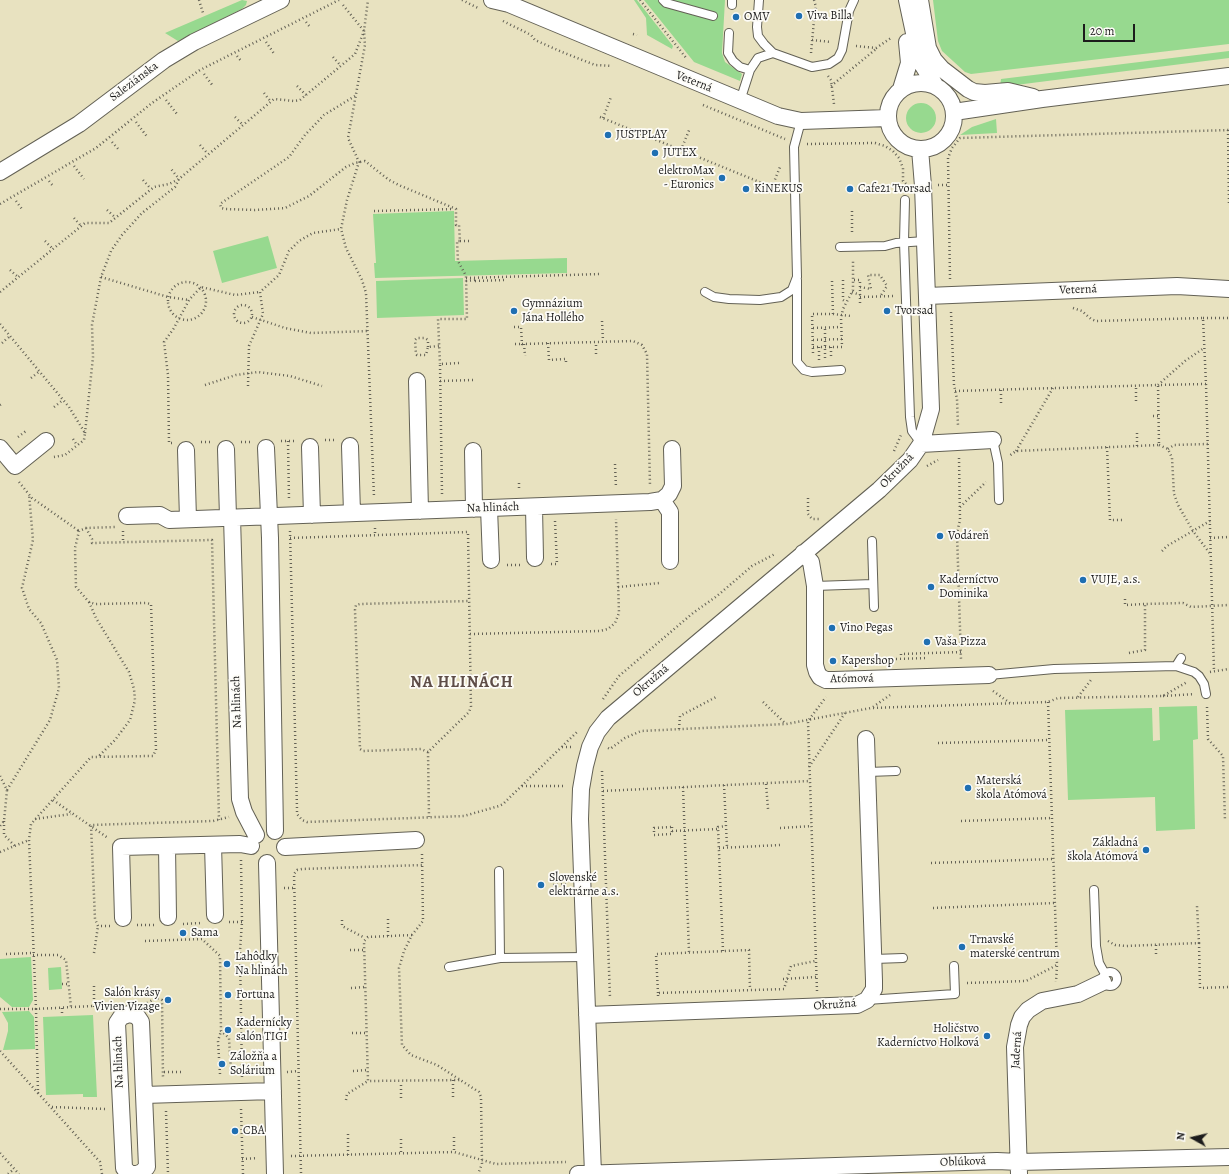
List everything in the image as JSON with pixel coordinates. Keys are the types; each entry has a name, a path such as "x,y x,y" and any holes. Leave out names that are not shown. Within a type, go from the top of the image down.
{"street":[{"name":"Veterná","path":"492,0 505,2 778,116 801,122 888,118"},
{"path":"906,0 920,61 935,85 948,97 954,112 953,125 943,140 932,147 920,149 906,145 898,140 892,132 888,118 890,102 900,89 909,63 905,29 906,0"},
{"path":"920,0 928,48 934,60 942,69 968,90 974,92 985,93 1008,91 1042,99"},
{"name":"Saleziánska","path":"0,172 79,124 164,60 194,42 279,1"},
{"path":"954,112 1042,99 1229,76"},
{"path":"900,89 916,83 925,82 935,85"},
{"name":"Okružná","path":"593,1174 580,819 581,789 585,766 597,732 608,718 894,477 910,460 921,444 931,409 920,149"},
{"name":"Veterná","path":"927,296 1177,286 1229,289"},
{"path":"417,381 420,510"},
{"name":"Okružná","path":"921,444 993,440"},
{"path":"350,446 352,513"},
{"path":"310,447 312,515"},
{"path":"0,448 15,466 49,449"},
{"path":"266,448 269,516 275,831"},
{"path":"226,449 230,517"},
{"path":"670,561 670,512 656,501 669,494 673,486 672,449"},
{"path":"186,450 188,519"},
{"path":"473,451 481,509 491,560"},
{"name":"Na hlinách","path":"125,521 160,515 169,520 534,507 656,501"},
{"path":"534,507 536,558"},
{"name":"Na hlinách","path":"230,517 240,799 253,840"},
{"name":"Atómová","path":"803,553 811,562 815,586 816,672 820,677 826,680 834,680 990,675"},
{"name":"Okružná","path":"587,1015 856,1005 867,1000 874,988 874,959 866,739"},
{"path":"123,918 121,847 232,845 253,840 268,830 275,831 280,835 285,847 280,858 274,862 267,863 256,859 252,854 253,840"},
{"path":"285,847 416,840"},
{"path":"213,845 215,915"},
{"path":"167,846 168,917"},
{"path":"267,863 275,1174"},
{"name":"Jaderná","path":"1019,1168 1015,1062 1018,1029 1022,1017 1028,1010 1042,1001 1078,994 1104,978"},
{"name":"Na hlinách","path":"129,1014 137,1016 141,1022 144,1094 147,1167 142,1172 136,1174 129,1173 124,1168 117,1024 121,1017 129,1014"},
{"name":"Na hlinách","path":"144,1094 273,1091"},
{"name":"Oblúková","path":"578,1174 997,1161 1019,1168 1229,1157"}],"lane":[{"path":"662,0 666,3 713,16"},
{"path":"759,0 758,36 764,44 773,53 812,67 829,64 838,58 842,50 849,10 854,0"},
{"path":"729,33 728,53 733,61 740,67 750,70"},
{"path":"740,101 750,70 758,58 773,53"},
{"path":"801,122 794,148 797,362 804,370 812,372 841,370"},
{"path":"905,200 904,242 910,417 912,431 921,444"},
{"path":"840,247 885,246 904,242 925,241"},
{"path":"705,292 714,296 729,299 760,300 781,297 792,290 797,278"},
{"name":"Okružná","path":"993,440 998,463 999,500"},
{"path":"872,541 874,607"},
{"path":"815,586 873,584"},
{"path":"1176,666 1181,658"},
{"path":"990,675 1015,672 1102,667 1176,666 1194,672 1200,676 1204,684 1206,694"},
{"path":"868,772 896,771"},
{"path":"498,871 500,958"},
{"path":"1094,890 1096,946 1099,963 1104,978"},
{"path":"449,967 500,958 585,956"},
{"path":"874,959 903,958"},
{"path":"867,1000 955,994 954,966"}],"path":[{"path":"199,0 203,12"},
{"path":"0,204 96,148 152,103 200,70 339,0"},
{"path":"368,0 364,32 365,45 348,138 359,162 346,200 341,229 346,248 362,280 366,293 369,331 374,512"},
{"path":"640,0 691,64"},
{"path":"814,0 816,7 814,20"},
{"path":"343,5 364,32"},
{"path":"306,22 310,27"},
{"path":"0,292 81,226 89,223 109,223 151,189 157,186 169,184 179,179 271,102 278,98 298,101 355,54 364,32"},
{"path":"535,40 603,66"},
{"path":"266,42 275,55"},
{"path":"832,86 876,48"},
{"path":"237,56 242,62"},
{"path":"333,57 341,66"},
{"path":"204,74 213,86"},
{"path":"297,86 306,95"},
{"path":"264,93 271,102"},
{"path":"355,96 324,115 304,135 289,157 220,204 221,208 255,210 285,208 306,198 338,173 359,162 368,162 389,180 456,209"},
{"path":"603,118 611,97"},
{"path":"166,100 177,114"},
{"path":"235,117 243,125"},
{"path":"600,117 785,192 785,200"},
{"path":"136,122 148,138"},
{"path":"681,150 690,128"},
{"path":"948,185 949,152 958,140 963,138 1228,130 1229,206"},
{"path":"112,142 120,151"},
{"path":"806,144 876,143 885,146 893,151 899,158 903,168 903,181 910,186"},
{"path":"200,145 208,154"},
{"path":"74,166 84,179"},
{"path":"772,187 780,167"},
{"path":"171,169 179,179"},
{"path":"49,449 65,456 84,440 93,363 92,325 101,278 112,251 122,235 142,213 175,187 179,179"},
{"path":"143,180 151,189"},
{"path":"49,181 53,186"},
{"path":"16,201 22,210"},
{"path":"374,211 456,209"},
{"path":"456,209 456,225 459,225 460,241"},
{"path":"107,210 116,218"},
{"path":"813,347 842,347 841,315 852,292 854,280 852,211"},
{"path":"74,218 81,226"},
{"path":"201,287 206,296 204,311 193,319 180,319 170,310 168,297 174,286 180,282 192,282 201,287 235,295 260,292 279,275 285,257 293,246 313,233 341,229"},
{"path":"45,241 53,249"},
{"path":"443,532 438,319 467,319 466,279 458,261 457,241 471,241"},
{"path":"10,270 18,278"},
{"path":"466,279 601,275"},
{"path":"860,287 871,289 868,275 880,275 887,286 880,297"},
{"path":"101,278 114,280 168,297 189,300"},
{"path":"475,279 505,280"},
{"path":"843,280 843,300 846,302"},
{"path":"854,280 860,280 860,304"},
{"path":"832,282 833,314"},
{"path":"169,443 168,375 166,353 163,346 180,319 189,300 201,287"},
{"path":"248,386 249,346 261,321 263,309 260,292"},
{"path":"852,292 860,296 895,296"},
{"path":"240,305 246,305 251,308 252,317 249,322 243,324 237,321 234,312 240,305"},
{"path":"1072,308 1082,311 1091,319 1096,320 1229,318"},
{"path":"951,313 959,312"},
{"path":"813,353 812,314 851,316"},
{"path":"252,317 261,321 311,334 369,331"},
{"path":"1203,318 1215,670"},
{"path":"602,321 603,341"},
{"path":"0,324 63,400 85,432"},
{"path":"514,327 521,327 525,356"},
{"path":"813,328 841,327"},
{"path":"825,328 825,361"},
{"path":"2,343 10,336"},
{"path":"417,338 425,338 428,340 428,347 426,355 416,354 415,340 417,338"},
{"path":"813,340 842,339"},
{"path":"515,344 633,341 638,342 645,348 656,501"},
{"path":"596,342 596,354"},
{"path":"548,343 549,360 566,359 566,362"},
{"path":"428,347 439,346"},
{"path":"819,347 819,361"},
{"path":"831,347 831,361"},
{"path":"1158,385 1204,348"},
{"path":"440,364 460,363"},
{"path":"31,378 40,371"},
{"path":"205,385 248,372 269,372 322,386"},
{"path":"440,381 473,380"},
{"path":"955,391 1206,384"},
{"path":"1158,385 1159,445"},
{"path":"1136,386 1136,401"},
{"path":"1053,388 1016,451 1159,445 1168,450 1172,458 1176,500 1193,530 1211,555"},
{"path":"1001,390 1001,406"},
{"path":"54,407 63,400"},
{"path":"1153,416 1159,416"},
{"path":"18,437 26,431"},
{"path":"1137,433 1137,446"},
{"path":"73,439 77,445"},
{"path":"288,441 297,814 302,820 307,822 464,816 499,806"},
{"path":"1168,450 1174,445 1208,444"},
{"path":"1107,447 1110,520 1123,520"},
{"path":"959,455 960,520 957,534 961,667 971,676 1012,704"},
{"path":"615,464 616,491"},
{"path":"960,507 990,478"},
{"path":"21,484 29,494 79,531"},
{"path":"15,846 4,835 7,790 50,720 59,688 57,660 41,623 29,609 22,588 33,540 29,494"},
{"path":"808,498 809,517 812,519 823,518"},
{"path":"470,634 600,631 608,629 615,623 619,612 616,518"},
{"path":"123,542 125,521"},
{"path":"1162,551 1167,546 1210,521"},
{"path":"79,531 86,528 113,527"},
{"path":"86,528 92,538 92,543 212,540 219,820"},
{"path":"79,531 75,548 76,587 89,602 96,618 129,672 134,689 135,700 130,720 115,740 100,755 100,758"},
{"path":"290,538 468,532 471,707 469,712 428,752 429,817"},
{"path":"1210,538 1229,537"},
{"path":"618,586 660,583"},
{"path":"1125,598 1125,605 1183,603 1192,607 1229,605"},
{"path":"428,752 421,749 363,751 360,749 354,610 356,605 360,604 469,601"},
{"path":"38,1093 29,840 31,824 91,757 150,756 154,754 151,604 95,604 89,602"},
{"path":"1126,654 1145,650 1144,604"},
{"path":"901,656 901,654 961,652"},
{"path":"896,658 928,658"},
{"path":"1078,697 1102,667"},
{"path":"650,730 786,724 871,708 1012,704 1048,702 1058,698 1078,697 1163,696 1200,676 1215,670 1229,669"},
{"path":"817,1006 808,720 831,691 834,686 834,680"},
{"path":"1206,694 1208,739 1223,756 1225,821"},
{"path":"679,729 680,716 718,696"},
{"path":"763,702 786,724"},
{"path":"1048,702 1057,965 1054,998"},
{"path":"809,768 846,713"},
{"path":"938,743 1050,740"},
{"path":"607,752 610,749"},
{"path":"602,768 609,986 610,999 613,1003"},
{"path":"0,776 7,790"},
{"path":"603,791 810,781"},
{"path":"766,784 768,809"},
{"path":"522,786 564,785 568,790"},
{"path":"724,785 727,847"},
{"path":"683,787 689,952"},
{"path":"53,800 71,814 88,825 91,825 121,847"},
{"path":"35,819 71,814"},
{"path":"961,821 1053,818"},
{"path":"0,826 4,821"},
{"path":"672,831 672,827 654,828 654,835 672,834 672,831 718,829 718,827 726,826"},
{"path":"780,828 811,826"},
{"path":"718,829 722,951"},
{"path":"0,852 29,840"},
{"path":"221,1031 229,1038 230,1071 243,1070 240,951 242,922 242,864 239,858 235,856 232,845"},
{"path":"719,848 780,845"},
{"path":"931,863 1054,859"},
{"path":"301,1173 294,874 297,870 302,869 422,865 424,916 420,926 412,935 400,960 399,968 402,1045 411,1055 437,1065 479,1092 482,1160 478,1174"},
{"path":"553,885 571,884"},
{"path":"932,908 1055,903"},
{"path":"1197,906 1200,988 1229,988"},
{"path":"388,919 388,936"},
{"path":"342,920 342,926 365,938 412,935"},
{"path":"94,953 98,926"},
{"path":"365,938 364,950 368,1081"},
{"path":"145,941 202,939 220,956 221,1031 218,1041 220,1074"},
{"path":"1107,939 1110,943 1120,946 1199,943"},
{"path":"1156,945 1156,957"},
{"path":"350,950 364,950"},
{"path":"658,999 656,954 749,950 750,990"},
{"path":"6,954 52,954 63,957 67,967 71,1008"},
{"path":"658,993 784,989 785,979 790,966 815,961"},
{"path":"955,983 1026,981 1057,965"},
{"path":"785,979 816,977"},
{"path":"62,984 68,984"},
{"path":"94,986 94,1007"},
{"path":"351,988 365,987"},
{"path":"144,1004 156,998 162,1000 168,1174"},
{"path":"0,1009 71,1008 112,1005"},
{"path":"62,1008 62,1016"},
{"path":"352,1033 367,1032"},
{"path":"0,1050 100,1162 102,1174"},
{"path":"353,1071 367,1070"},
{"path":"164,1072 183,1072"},
{"path":"453,1080 453,1097"},
{"path":"346,1100 347,1094 368,1081 401,1082 460,1080"},
{"path":"401,1082 401,1098"},
{"path":"51,1107 121,1110"},
{"path":"241,1108 243,1174"},
{"path":"348,1134 348,1155"},
{"path":"454,1137 454,1152"},
{"path":"401,1139 401,1154"},
{"path":"242,1158 454,1152 496,1164 565,1162"},
{"path":"0,1153 19,1174"},
{"path":"8,1174 14,1169"}],"green space":[{"path":"242,0 247,1 246,5 242,9 178,41 165,33"},
{"path":"634,0 637,0 673,46 672,49 647,35 646,18"},
{"path":"644,0 725,0 722,53 725,62 742,74 740,81 694,62"},
{"path":"933,0 1229,0 1229,44 971,74 965,72 942,51 938,41"},
{"path":"1229,51 1229,58 1000,87 1001,79"},
{"path":"921,103 927,104 935,112 935,124 927,132 921,133 915,132 907,124 906,118 907,112 915,104"},
{"path":"996,119 997,133 960,135 972,127"},
{"path":"454,211 455,261 567,258 567,273 375,278 374,263 376,263 373,214"},
{"path":"268,236 277,268 222,283 213,251"},
{"path":"463,278 464,315 377,318 376,281"},
{"path":"1197,706 1198,739 1193,740 1195,829 1156,831 1155,797 1068,800 1065,710 1152,708 1153,741 1160,740 1159,707"},
{"path":"31,957 33,1000 29,1007 12,1007 0,997 0,959"},
{"path":"61,967 62,989 49,990 48,968"},
{"path":"29,1011 34,1017 35,1049 3,1050 8,1031 8,1023 2,1012"},
{"path":"93,1015 97,1097 83,1097 83,1094 46,1095 43,1017"}],"place":[{"name":"Viva Billa","path":"799,16"},
{"name":"OMV","path":"736,17"},
{"name":"JUSTPLAY","path":"608,135"},
{"name":"JUTEX","path":"655,153"},
{"name":"elektroMax - Euronics","path":"722,178"},
{"name":"KiNEKUS","path":"746,189"},
{"name":"Cafe21 Tvorsad","path":"850,189"},
{"name":"Gymnázium Jána Hollého","path":"514,311"},
{"name":"Tvorsad","path":"887,311"},
{"name":"Vodáreň","path":"940,536"},
{"name":"VUJE, a.s.","path":"1083,580"},
{"name":"Kaderníctvo Dominika","path":"931,587"},
{"name":"Vino Pegas","path":"832,628"},
{"name":"Vaša Pizza","path":"927,642"},
{"name":"Kapershop","path":"833,661"},
{"name":"Materská škola Atómová","path":"968,788"},
{"name":"Základná škola Atómová","path":"1146,850"},
{"name":"Slovenské elektrárne a.s.","path":"541,885"},
{"name":"Sama","path":"183,933"},
{"name":"Trnavské materské centrum","path":"962,947"},
{"name":"Lahôdky Na hlinách","path":"227,964"},
{"name":"Fortuna","path":"228,995"},
{"name":"Salón krásy Vivien Vizage","path":"168,1000"},
{"name":"Kadernícky salón TIGI","path":"228,1030"},
{"name":"Holičstvo Kaderníctvo Holková","path":"987,1036"},
{"name":"Záložňa a Solárium","path":"222,1064"},
{"name":"CBA","path":"235,1131"}],"district":[{"name":"NA HLINÁCH","path":"462,683"}]}
